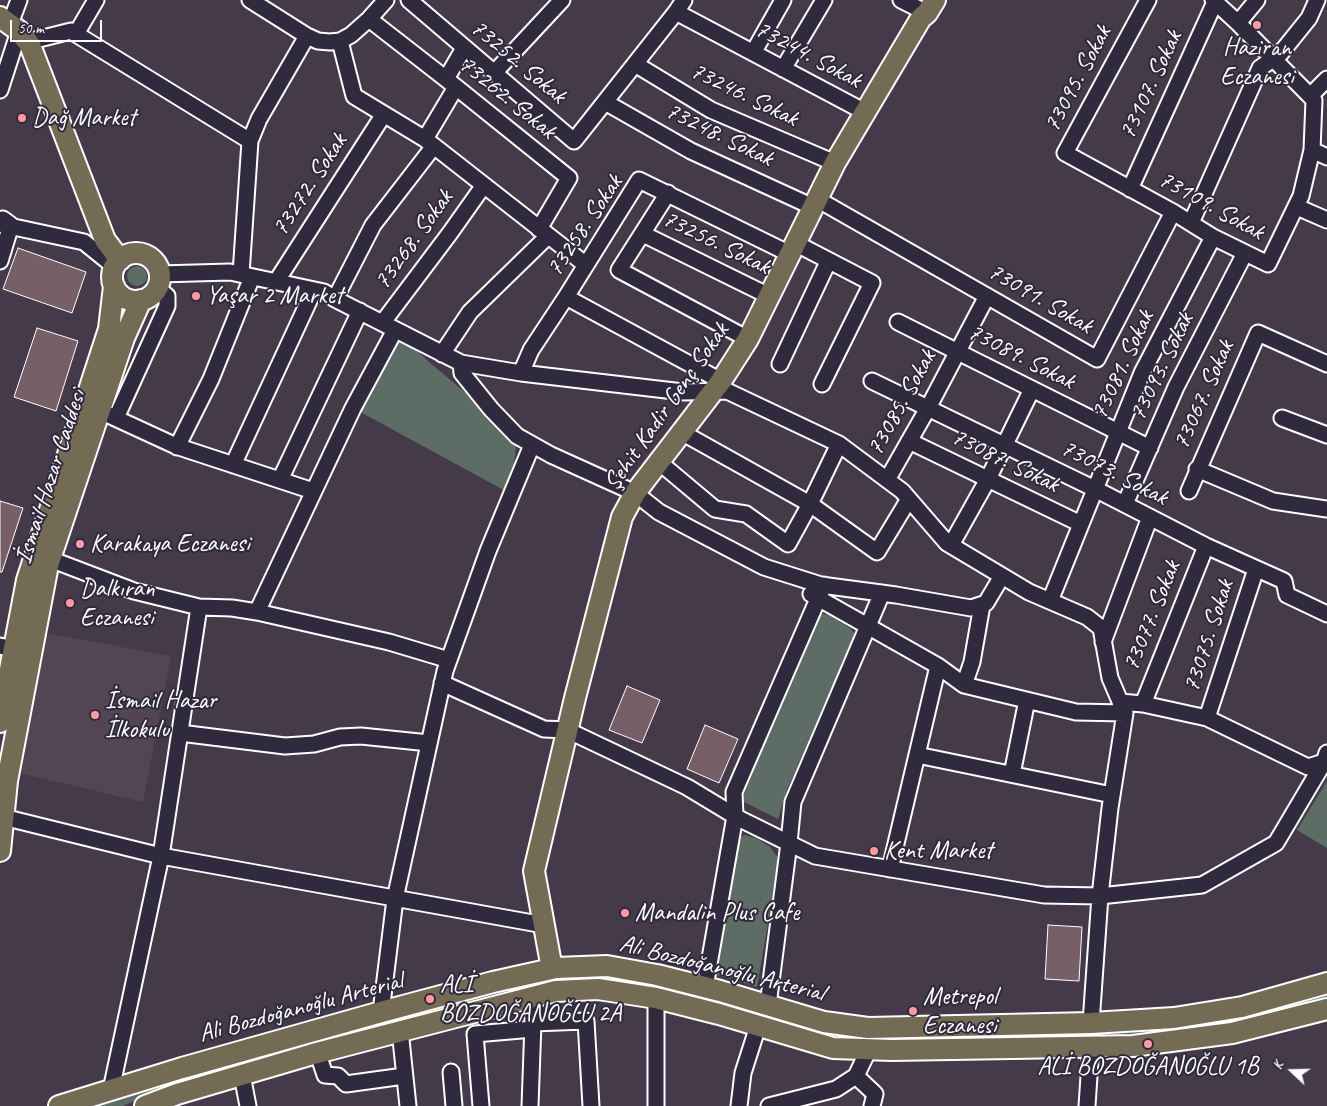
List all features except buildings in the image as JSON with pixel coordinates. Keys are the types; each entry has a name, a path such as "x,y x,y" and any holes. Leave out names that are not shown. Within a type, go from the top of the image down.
{"main road":[{"name":"Şehit Kadir Genç Sokak","path":"552,969 534,871 567,730 622,517 635,493 718,386 748,338 835,163 921,18 931,6"},
{"path":"14,29 105,240 116,271 122,296 134,301 153,294 158,281 157,267 147,256 133,254 116,271"},
{"name":"İsmail Hazar Caddesi","path":"0,722 27,580 109,330 116,271"},
{"name":"İsmail Hazar Caddesi","path":"0,851 7,781 15,649 108,415 124,338 141,300"},
{"name":"Ali Bozdoğanoğlu Arterial","path":"59,1106 182,1068 381,1012 493,982 552,969 607,966 657,975 824,1022 868,1028 1091,1023 1174,1018 1242,1007 1327,983"},
{"name":"Ali Bozdoğanoğlu Arterial","path":"144,1106 177,1094 400,1030 556,991 598,989 656,998 833,1048 869,1049 1133,1046 1232,1033 1327,1009"}],"street":[{"path":"0,90 19,0"},
{"path":"76,34 96,0"},
{"path":"250,0 268,5 307,36 318,41 330,42 340,41 351,35 369,19 378,2"},
{"name":"73252. Sokak","path":"409,0 574,141 605,102"},
{"path":"494,73 562,0"},
{"path":"753,53 783,0"},
{"path":"783,69 824,0"},
{"path":"901,0 931,6"},
{"name":"73095. Sokak","path":"1065,153 1148,0"},
{"path":"1238,23 1257,0"},
{"path":"1191,223 1260,68 1280,54 1309,18 1317,0"},
{"path":"1214,1 1310,96 1327,79"},
{"name":"73107. Sokak","path":"1130,189 1214,1"},
{"path":"605,102 680,6"},
{"name":"73244. Sokak","path":"680,6 753,53 865,112"},
{"name":"73262. Sokak","path":"369,19 569,178 543,233"},
{"path":"14,29 71,31 250,141"},
{"path":"178,447 211,378 247,275 250,141 259,119 307,36"},
{"path":"340,41 354,96 430,143 586,265"},
{"path":"335,299 373,225 430,143 464,48"},
{"name":"73246. Sokak","path":"635,64 711,110 835,163"},
{"name":"73109. Sokak","path":"1065,153 1213,236 1268,264 1297,207 1312,150 1314,100 1310,96"},
{"name":"73248. Sokak","path":"605,102 691,151 815,203"},
{"name":"73272. Sokak","path":"276,282 384,114"},
{"path":"1312,150 1327,157"},
{"name":"73258. Sokak","path":"668,193 639,180 566,298 718,386"},
{"name":"73268. Sokak","path":"257,612 353,408 389,326 484,185"},
{"path":"748,338 620,270 668,193 872,283 822,384"},
{"name":"73091. Sokak","path":"815,203 1097,358 1173,212"},
{"path":"1297,207 1327,220"},
{"path":"0,261 4,222 84,242 116,271"},
{"path":"442,354 470,312 543,233"},
{"name":"73256. Sokak","path":"643,234 770,296"},
{"name":"73081. Sokak","path":"1050,601 1142,373 1213,236"},
{"name":"73093. Sokak","path":"1125,504 1176,387 1245,253"},
{"path":"780,364 828,262"},
{"path":"313,491 178,447 108,415 167,306 166,296 158,281 230,272 324,292 461,363 520,373 683,392 703,392 718,386 839,444 902,491 951,545 1029,592 1087,617 1101,628 1110,678 1123,707 1100,896 1091,1023"},
{"path":"233,465 314,290"},
{"name":"73085. Sokak","path":"887,480 928,408 987,296"},
{"path":"520,373 531,350 566,298"},
{"path":"280,480 360,311"},
{"name":"73089. Sokak","path":"898,322 1150,448"},
{"name":"73067. Sokak","path":"1189,491 1197,469 1258,334 1327,364"},
{"path":"461,363 462,372 491,409 517,436 532,445 635,493 659,512 767,568 821,592 868,626 938,666 964,685 1076,712 1142,704 1207,718 1308,767 1326,760"},
{"name":"73073. Sokak","path":"872,380 1095,489 1206,546 1284,581 1287,595 1327,614"},
{"path":"951,545 988,479 1032,389"},
{"path":"1282,418 1327,435"},
{"path":"683,433 810,504 877,552 909,499"},
{"name":"73087. Sokak","path":"909,441 1081,524"},
{"path":"659,462 715,509 746,514 788,544 839,444"},
{"path":"381,1012 395,899 442,683 488,551 532,445"},
{"path":"1197,469 1273,501 1327,509"},
{"path":"1103,642 1150,517"},
{"name":"73077. Sokak","path":"1142,704 1206,546"},
{"path":"50,559 134,591 199,607 232,608 257,612 388,642 449,660"},
{"name":"73075. Sokak","path":"1207,718 1256,568"},
{"path":"821,592 882,593 971,608 986,603 1002,576"},
{"path":"705,987 735,816 734,792 821,592"},
{"path":"768,1006 790,843 793,802 882,593"},
{"path":"964,685 972,662 982,604"},
{"path":"111,1090 161,856 199,607"},
{"path":"890,868 938,666"},
{"path":"442,683 544,729 567,730 687,787 735,816 815,856 1044,895 1100,896 1202,885 1276,843 1326,760"},
{"path":"1012,774 1027,700"},
{"path":"180,733 285,746 314,744 340,737 361,736 429,743"},
{"path":"917,755 1112,795"},
{"path":"3,817 161,856 544,925"},
{"path":"530,1106 533,1026 532,996"},
{"path":"656,998 656,1106"},
{"path":"481,1106 475,1034 586,1021 591,1106"},
{"path":"739,1106 743,1073 758,1026"},
{"path":"400,1030 408,1106"},
{"path":"1088,1106 1092,1046"},
{"path":"769,1106 817,1100 856,1076 869,1049"},
{"path":"321,1064 325,1076 338,1076 346,1084 404,1076"},
{"path":"451,1072 454,1106"},
{"path":"242,1075 248,1106"},
{"path":"856,1076 875,1094 872,1106"}],"shaded area":[{"name":"İsmail Hazar İlkokulu","path":"46,633 171,656 143,802 19,773"}],"green space":[{"path":"133,266 141,266 147,272 147,280 141,286 133,286 127,280 127,272"},
{"path":"395,330 429,362 517,436 511,494 353,408"},
{"path":"818,613 829,615 850,628 855,634 787,790 778,819 738,799"},
{"path":"1327,781 1327,848 1297,830"},
{"path":"745,835 758,839 770,847 779,859 757,987 717,975 737,838"},
{"path":"564,973 666,986 718,999 819,1030 1065,1033 1133,1031 1204,1023 1254,1014 1327,994 1327,1000 1243,1022 1133,1036 858,1041 564,981 527,987 247,1064 152,1093 123,1106 87,1106 209,1068"}],"place":[{"name":"Haziran Eczanesi","path":"1257,25"},
{"name":"Dağ Market","path":"22,118"},
{"name":"Yaşar 2 Market","path":"196,296"},
{"name":"Karakaya Eczanesi","path":"80,544"},
{"name":"Dalkıran Eczanesi","path":"70,603"},
{"name":"İsmail Hazar İlkokulu","path":"95,715"},
{"name":"Kent Market","path":"874,851"},
{"name":"Mandalin Plus Cafe","path":"625,913"},
{"name":"ALİ BOZDOĞANOĞLU 2A","path":"430,999"},
{"name":"Metrepol Eczanesi","path":"913,1011"},
{"name":"ALİ BOZDOĞANOĞLU 1B","path":"1148,1044"}]}
